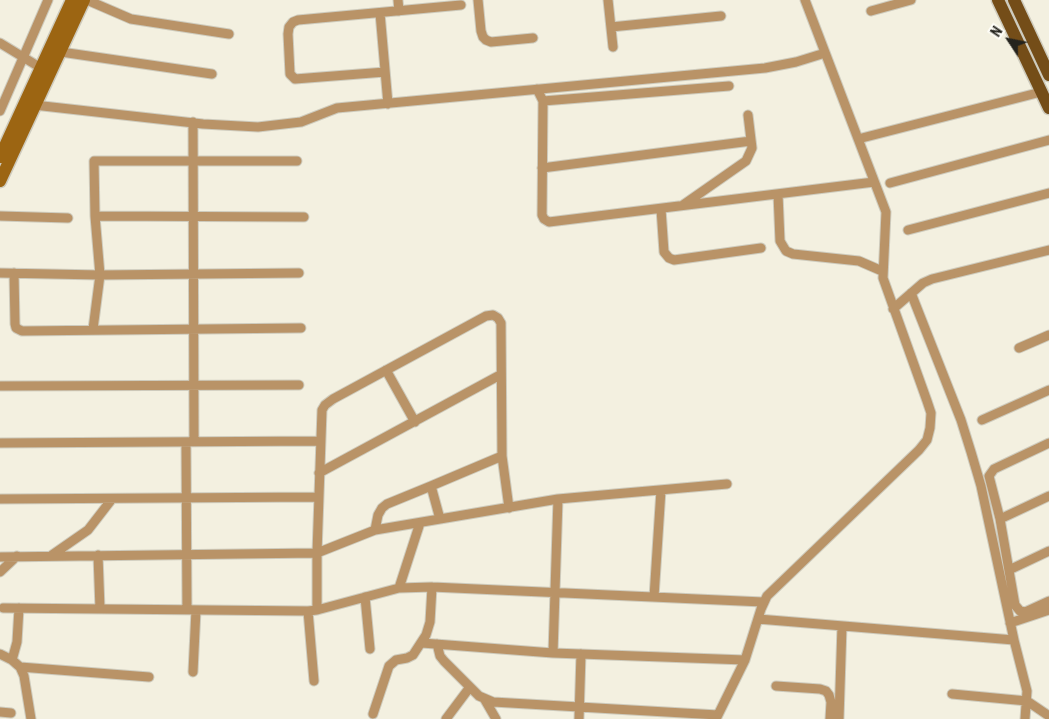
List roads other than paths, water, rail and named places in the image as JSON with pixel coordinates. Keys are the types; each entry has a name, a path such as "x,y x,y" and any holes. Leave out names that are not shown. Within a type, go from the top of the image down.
{"main road":[{"path":"0,157 72,0"},
{"path":"0,181 86,0"},
{"path":"998,0 1049,108"},
{"path":"1014,0 1046,59 1049,74"}],"street":[{"path":"0,112 48,0"},
{"path":"86,0 131,19 229,34"},
{"path":"398,0 399,11"},
{"path":"478,0 481,31 486,40 491,42 533,38"},
{"path":"608,0 613,47"},
{"path":"485,700 501,703 717,717 745,660 763,602 772,590 919,450 927,440 931,413 893,309 882,271 886,212 804,0"},
{"path":"871,11 911,0"},
{"path":"385,72 300,80 292,77 290,74 288,34 293,22 462,5"},
{"path":"380,13 388,104"},
{"path":"611,27 722,16"},
{"path":"0,43 41,68"},
{"path":"61,52 212,74"},
{"path":"34,106 258,127 300,122 336,108 765,68 796,62 825,53"},
{"path":"543,101 729,86"},
{"path":"537,89 543,101 542,215 549,222 874,182"},
{"path":"858,139 1042,92"},
{"path":"682,206 746,161 752,148 748,115"},
{"path":"193,672 192,610 186,554 186,498 194,385 194,122"},
{"path":"890,183 1049,140"},
{"path":"542,168 751,141"},
{"path":"93,330 100,275 95,216 94,161 297,161"},
{"path":"908,230 1049,193"},
{"path":"778,194 780,241 786,251 793,254 859,261 882,271"},
{"path":"661,209 664,252 669,258 674,260 761,248"},
{"path":"0,216 68,218"},
{"path":"95,216 304,217"},
{"path":"893,309 910,293 932,279 1049,250"},
{"path":"0,273 100,275 194,273 298,274"},
{"path":"14,273 15,324 19,330 301,328"},
{"path":"910,293 972,452 1027,691 1025,719"},
{"path":"314,681 312,611 317,553 321,417 325,405 486,316 493,315 501,323 502,456 509,508"},
{"path":"1020,348 1049,335"},
{"path":"386,370 414,422"},
{"path":"319,473 500,375"},
{"path":"0,386 299,385"},
{"path":"982,420 1049,390"},
{"path":"0,443 320,441"},
{"path":"1049,443 994,469 989,476 1000,519 1015,606 1017,609 1025,612 1049,601"},
{"path":"375,530 378,515 387,504 502,456"},
{"path":"0,556 317,553 375,530 558,499 727,484"},
{"path":"431,486 440,519"},
{"path":"654,597 661,490"},
{"path":"1000,519 1049,496"},
{"path":"0,499 319,497"},
{"path":"52,555 88,530 112,499"},
{"path":"553,653 558,499"},
{"path":"399,588 420,523"},
{"path":"1009,570 1049,551"},
{"path":"98,555 100,609"},
{"path":"0,572 17,556"},
{"path":"3,608 312,611 399,588 432,587 763,602"},
{"path":"373,714 389,666 396,660 413,655 429,629 432,587"},
{"path":"365,597 370,648"},
{"path":"12,660 17,642 19,608"},
{"path":"1010,623 1049,610"},
{"path":"758,619 1014,640"},
{"path":"841,719 842,626"},
{"path":"422,643 553,653 745,660"},
{"path":"437,644 440,656 485,700 496,719"},
{"path":"0,654 12,660 20,668 24,676 30,719"},
{"path":"579,719 581,654"},
{"path":"20,668 149,677"},
{"path":"776,686 826,691 831,702 830,719"},
{"path":"446,719 470,687"},
{"path":"952,694 1027,701 1049,716"},
{"path":"0,712 11,712"}]}
